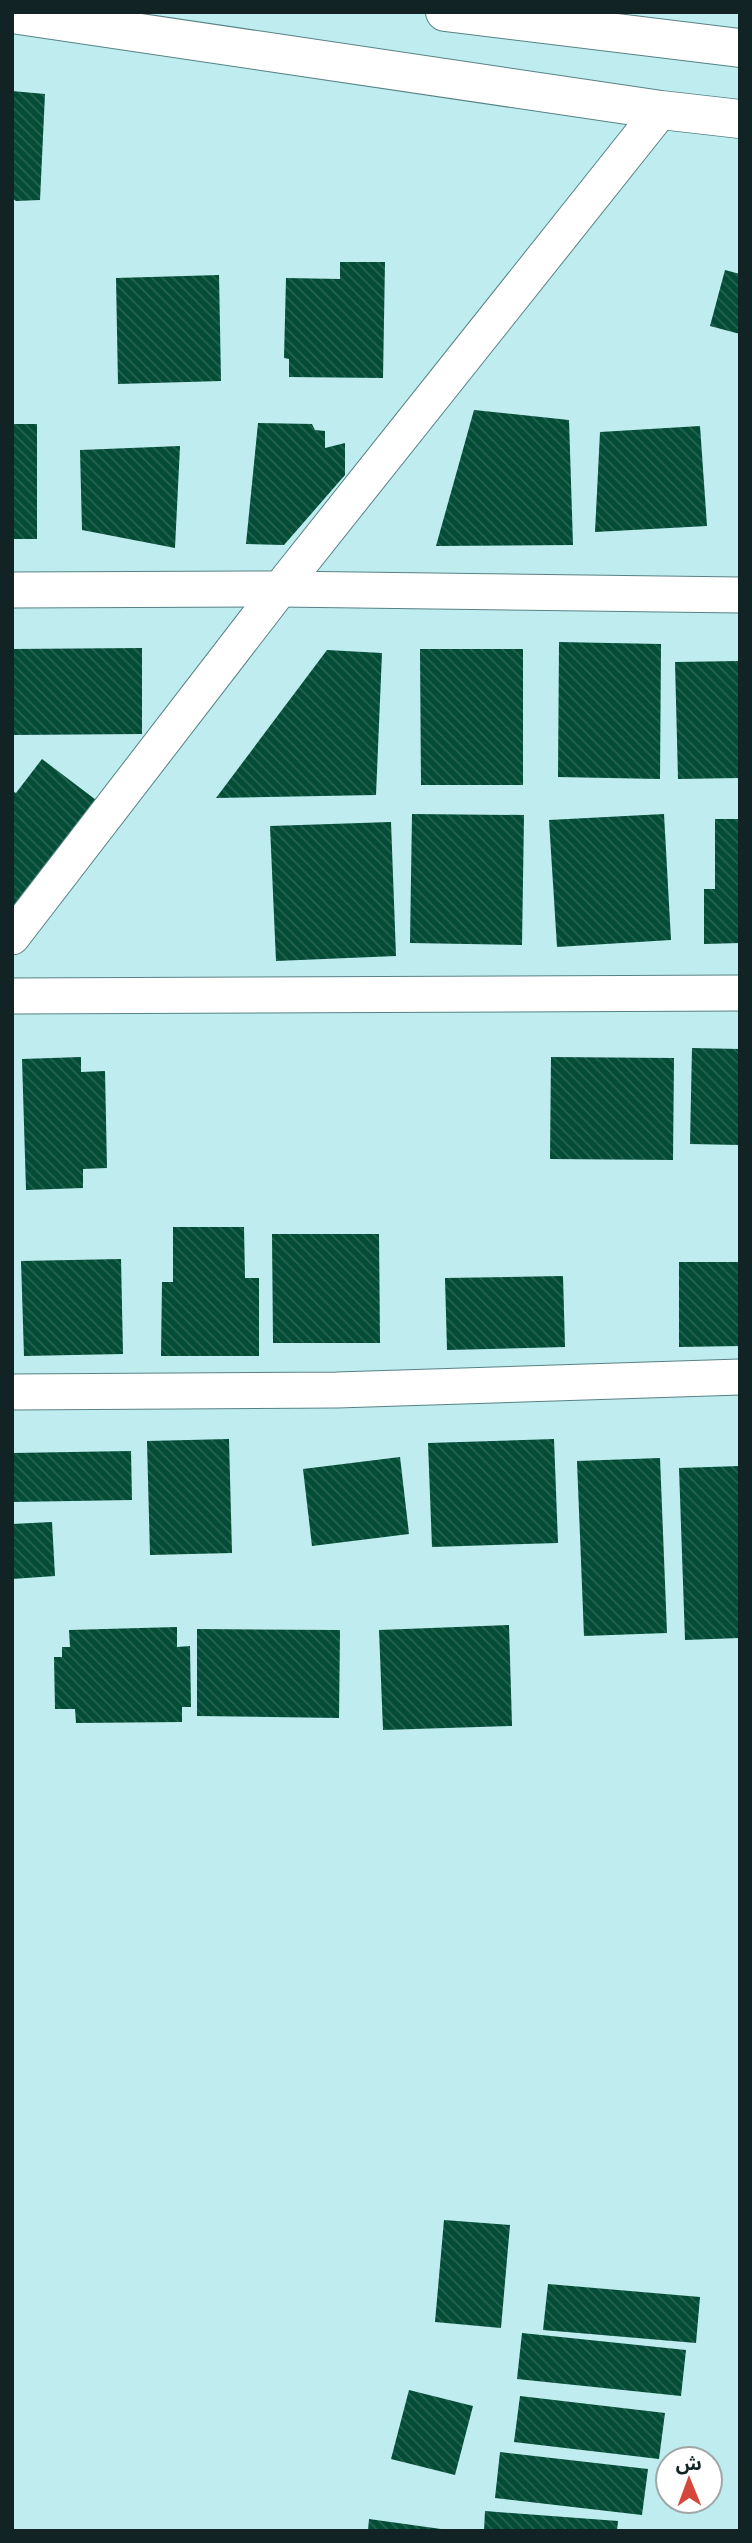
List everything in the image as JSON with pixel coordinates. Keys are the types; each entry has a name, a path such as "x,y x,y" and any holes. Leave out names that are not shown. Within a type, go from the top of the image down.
{"main road":[{"path":"445,12 740,48"},
{"path":"12,14 661,110 740,118"}],"street":[{"path":"12,937 280,589 661,110"},
{"path":"12,590 280,589 740,595"},
{"path":"12,996 740,993"},
{"path":"12,1392 337,1390 740,1377"}],"building":[{"path":"12,91 45,94 40,200 16,201 12,198"},
{"path":"340,262 385,262 383,378 289,377 289,359 284,358 286,278 340,279"},
{"path":"725,270 740,274 740,334 710,326"},
{"path":"219,275 221,381 118,384 116,278"},
{"path":"474,410 569,420 573,545 436,546"},
{"path":"258,423 312,424 315,430 325,431 325,448 345,443 345,475 284,545 246,544"},
{"path":"12,424 37,424 37,539 12,539"},
{"path":"700,426 707,526 595,532 600,432"},
{"path":"180,446 175,548 82,530 80,450"},
{"path":"559,642 661,644 660,779 558,777"},
{"path":"142,648 142,734 12,735 12,649"},
{"path":"420,649 523,649 523,785 421,785"},
{"path":"327,650 382,653 376,795 216,798"},
{"path":"740,661 740,778 678,779 675,662"},
{"path":"42,759 100,803 12,918 12,791 16,793"},
{"path":"412,814 524,815 522,945 410,943"},
{"path":"664,814 671,940 557,947 549,820"},
{"path":"715,819 740,819 740,943 704,944 704,889 715,889"},
{"path":"391,822 396,956 276,961 270,826"},
{"path":"692,1048 740,1049 740,1145 690,1144"},
{"path":"81,1057 81,1072 105,1071 107,1168 83,1169 83,1188 26,1190 22,1059"},
{"path":"551,1057 674,1058 673,1160 550,1159"},
{"path":"173,1227 244,1227 245,1278 259,1278 259,1356 161,1356 162,1282 173,1282"},
{"path":"272,1234 379,1234 380,1343 273,1343"},
{"path":"121,1259 123,1354 24,1356 21,1261"},
{"path":"679,1262 740,1262 740,1346 679,1347"},
{"path":"563,1276 565,1347 447,1350 445,1278"},
{"path":"229,1439 232,1553 150,1555 147,1441"},
{"path":"554,1439 558,1543 432,1547 428,1443"},
{"path":"131,1451 132,1500 12,1502 12,1453"},
{"path":"400,1457 409,1534 312,1546 303,1469"},
{"path":"660,1458 667,1633 584,1636 577,1461"},
{"path":"740,1466 740,1638 685,1640 679,1468"},
{"path":"52,1522 55,1576 12,1579 12,1524"},
{"path":"509,1625 512,1726 383,1730 379,1630"},
{"path":"177,1627 177,1647 190,1646 191,1707 182,1707 182,1722 76,1723 75,1709 55,1709 54,1657 62,1657 62,1647 70,1647 69,1630"},
{"path":"197,1629 340,1630 339,1718 197,1716"},
{"path":"444,2220 510,2225 501,2328 435,2322"},
{"path":"548,2284 700,2297 696,2343 543,2330"},
{"path":"522,2333 686,2350 681,2396 517,2379"},
{"path":"409,2390 473,2406 455,2475 391,2459"},
{"path":"520,2396 665,2413 661,2445 654,2445 654,2458 514,2442"},
{"path":"500,2452 648,2469 642,2515 495,2498"},
{"path":"485,2511 618,2521 617,2531 484,2531"},
{"path":"369,2519 441,2529 441,2531 368,2531"}]}
